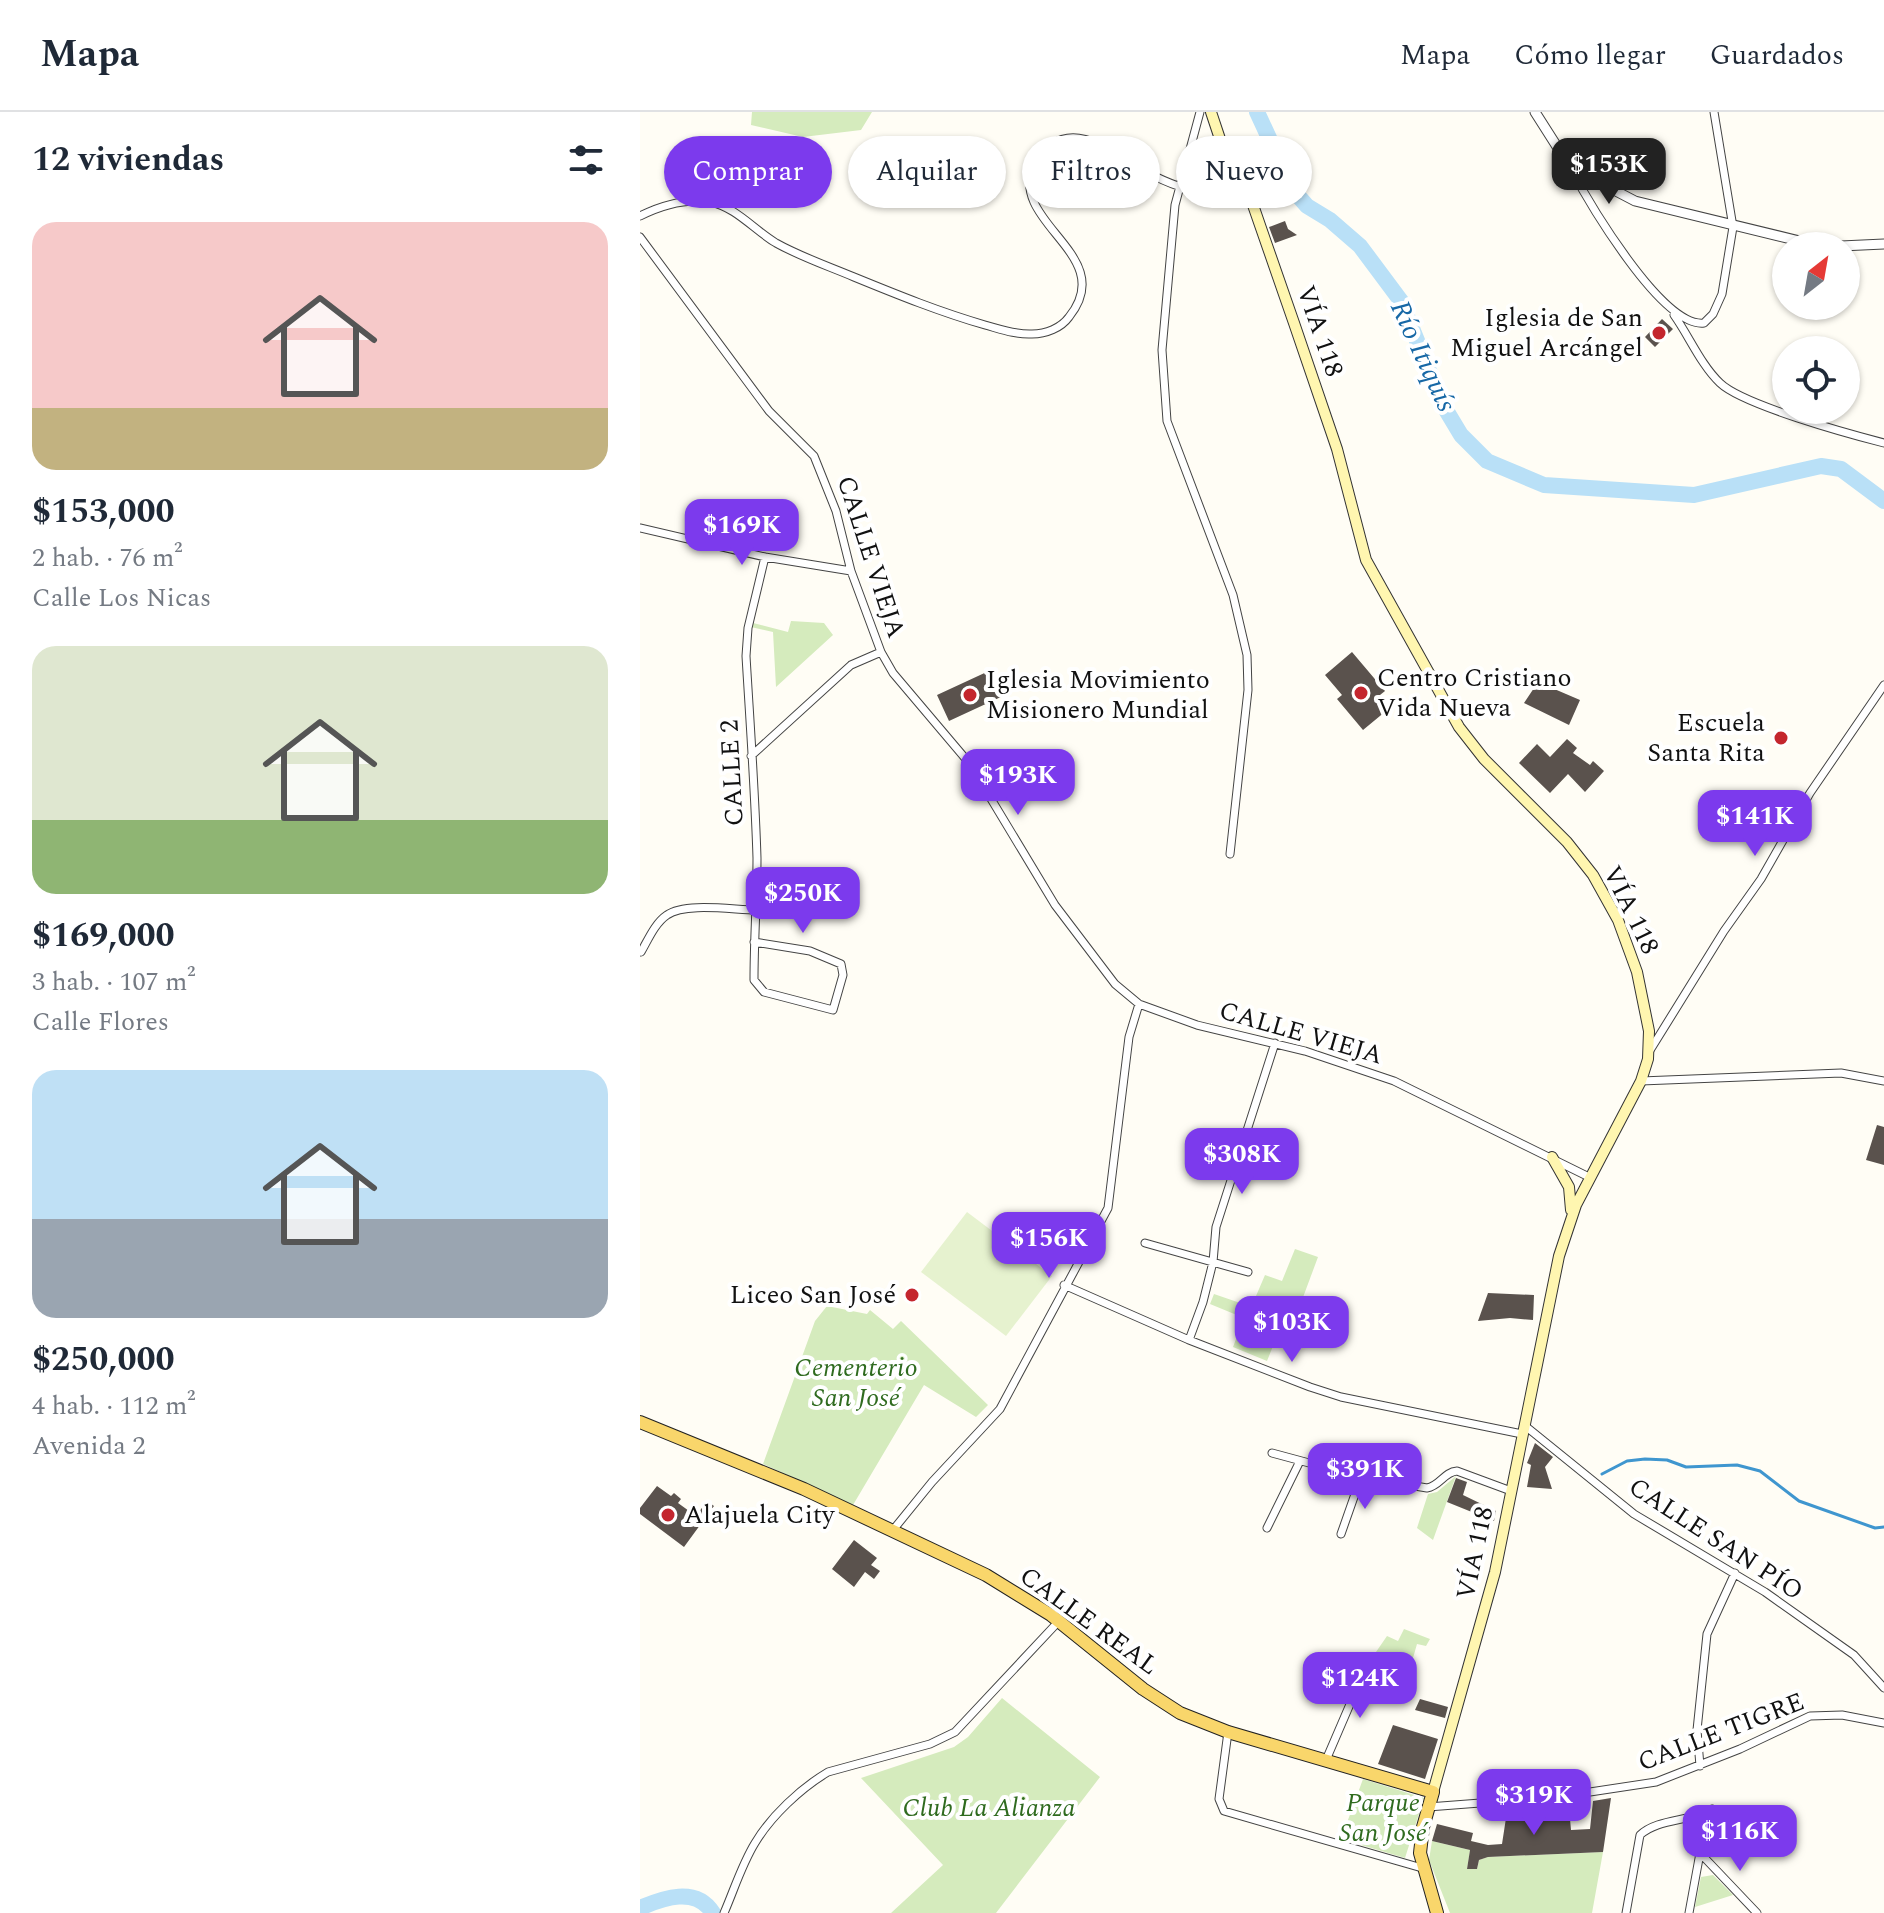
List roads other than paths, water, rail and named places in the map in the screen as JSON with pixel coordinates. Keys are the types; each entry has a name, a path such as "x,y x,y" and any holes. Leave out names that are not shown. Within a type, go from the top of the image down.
{"main road":[{"name":"VÍA 118","path":"1211,112 1215,127 1253,205 1294,323 1337,449 1366,560 1459,727 1484,759 1567,842 1604,893 1637,972 1649,1031 1649,1052 1641,1081 1571,1218 1550,1295 1477,1644 1433,1792"},
{"path":"1552,1157 1569,1187 1571,1218"},
{"name":"CALLE REAL","path":"640,1422 713,1450 986,1575 1059,1621 1143,1689 1180,1713 1228,1732 1433,1792"},
{"path":"1433,1792 1420,1841 1422,1868 1435,1899 1437,1913"}],"street":[{"path":"1193,136 1200,112"},
{"path":"1535,112 1590,204 1627,258 1673,312 1712,374 1730,391 1834,430 1884,443"},
{"path":"1673,312 1700,324 1713,314 1722,294 1733,227 1714,112"},
{"path":"1197,124 1208,121 1215,127"},
{"path":"640,216 680,202 713,202 735,212 777,243 918,303 1013,332 1034,334 1052,330 1066,321 1073,313 1081,290 1081,278 1073,254 1032,201 1029,179 1043,150 1065,138 1084,139 1151,176 1176,185"},
{"path":"1570,167 1635,201 1772,236"},
{"path":"1176,206 1162,350 1165,410 1233,595 1247,655 1248,690 1230,854"},
{"name":"CALLE VIEJA","path":"640,237 769,411 814,456 836,511 851,571 881,652 903,688 970,764 1009,834 1065,920 1103,971 1139,1004 1197,1025 1361,1068 1394,1081 1591,1178"},
{"path":"1860,245 1884,244"},
{"path":"640,528 765,557 851,571"},
{"name":"CALLE 2","path":"754,942 810,951 841,964 843,975 833,1010 764,992 754,980 754,942 756,910 746,656 748,628 765,557"},
{"path":"751,756 851,665 881,652"},
{"path":"1649,1052 1724,931 1761,879 1810,793 1884,685"},
{"path":"640,952 658,924 667,915 679,910 756,910"},
{"path":"893,1530 932,1482 1000,1409 1108,1208 1129,1037 1139,1004"},
{"path":"1189,1340 1213,1262 1216,1227 1275,1043"},
{"path":"1641,1081 1841,1073 1884,1081"},
{"path":"1145,1243 1248,1272"},
{"path":"1064,1285 1189,1340 1341,1397 1523,1430"},
{"name":"CALLE SAN PÍO","path":"1523,1430 1634,1514 1735,1573 1854,1655 1884,1688"},
{"path":"1272,1453 1361,1477 1427,1488 1457,1471 1511,1491"},
{"path":"1267,1528 1300,1461"},
{"path":"1341,1534 1361,1477"},
{"path":"1700,1766 1697,1730 1707,1634 1735,1573"},
{"path":"725,1911 759,1837 814,1780 828,1772 930,1744 955,1732 1059,1621"},
{"path":"1326,1760 1366,1667"},
{"name":"CALLE TIGRE","path":"1428,1807 1468,1806 1634,1787 1700,1766 1810,1716 1842,1715 1884,1723"},
{"path":"1228,1732 1219,1799 1221,1807 1228,1813 1422,1868"},
{"path":"1626,1913 1640,1835 1651,1828 1699,1817 1712,1809"},
{"path":"1689,1913 1700,1853 1699,1817"},
{"path":"1700,1853 1757,1913"}],"waterway":[{"name":"Río Itiquís","path":"1257,112 1293,190 1307,206 1330,220 1360,246 1401,301 1443,405 1461,435 1487,461 1544,485 1694,495 1821,466 1841,469 1884,501"},
{"path":"1602,1474 1627,1461 1645,1459 1667,1460 1686,1467 1737,1465 1760,1471 1799,1501 1875,1528 1884,1527"},
{"path":"640,1908 669,1898 688,1897 698,1899 713,1913"}],"place":[{"name":"Iglesia de San Miguel Arcángel","path":"1659,333"},
{"name":"Centro Cristiano Vida Nueva","path":"1361,693"},
{"name":"Iglesia Movimiento Misionero Mundial","path":"970,695"},
{"name":"Escuela Santa Rita","path":"1781,738"},
{"name":"Liceo San José","path":"912,1295"},
{"name":"Alajuela City","path":"668,1515"}],"park label":[{"name":"Cementerio San José","path":"856,1383"},
{"name":"Club La Alianza","path":"989,1808"},
{"name":"Parque San José","path":"1383,1818"}]}
